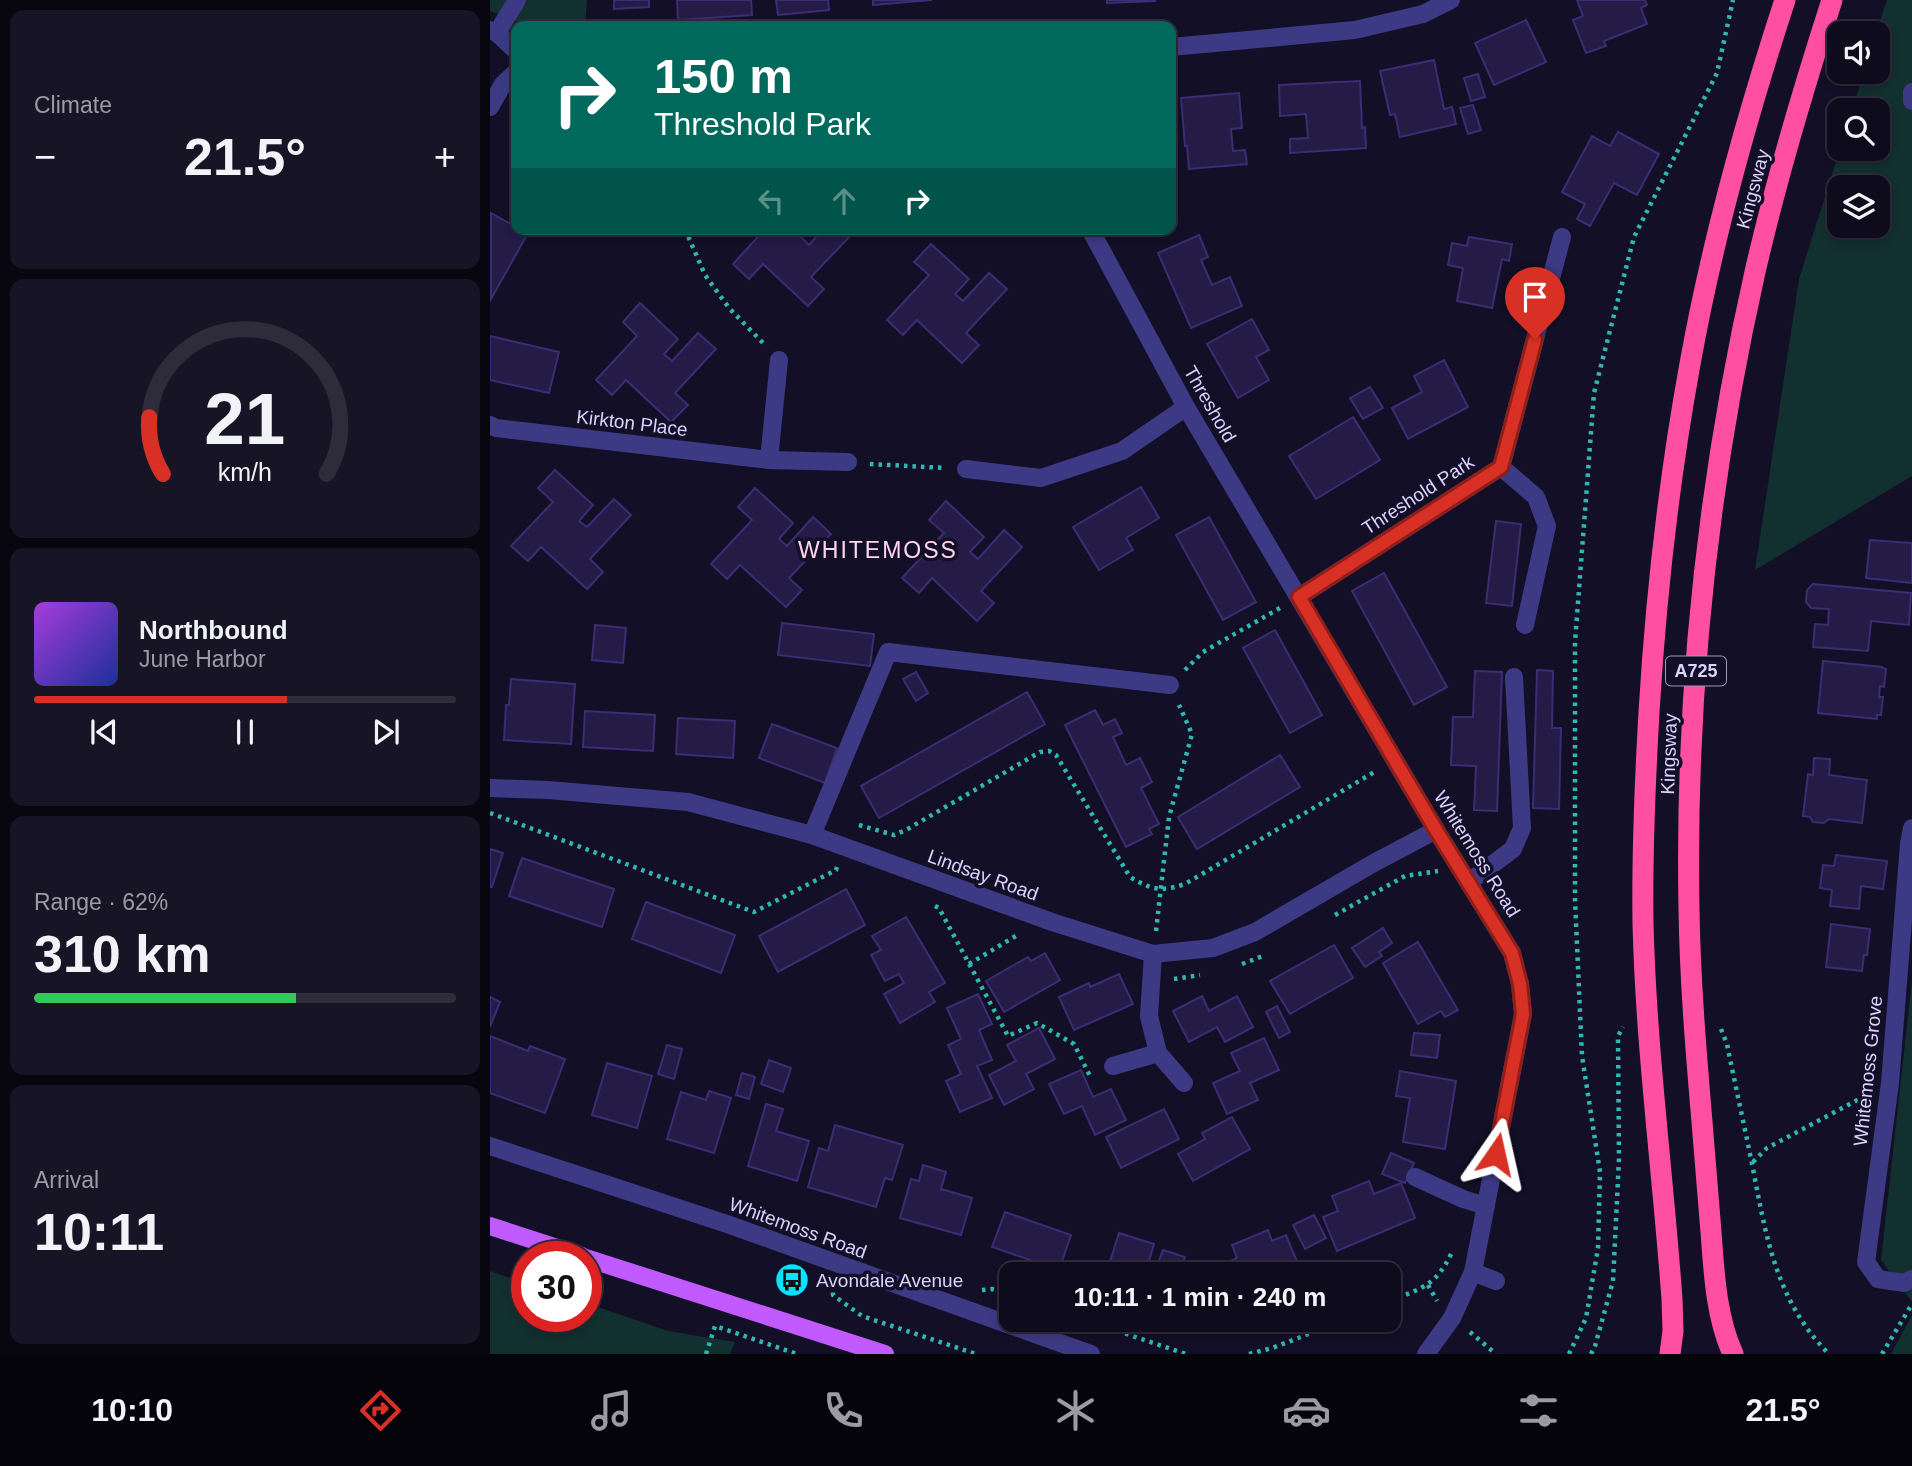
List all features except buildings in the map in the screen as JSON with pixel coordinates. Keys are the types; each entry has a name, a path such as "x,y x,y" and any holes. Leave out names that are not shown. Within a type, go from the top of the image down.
{"highway":[{"name":"Kingsway","path":"1670,1354 1673,1331 1672,1299 1654,1102 1643,922 1646,755 1652,656 1672,468 1690,362 1726,201 1759,80 1785,0"},
{"name":"Kingsway","path":"1733,1354 1728,1343 1715,1279 1692,993 1689,833 1699,624 1724,430 1755,271 1774,192 1832,0"}],"main road":[{"path":"490,1226 535,1241"},
{"path":"602,1263 885,1354"}],"street":[{"path":"511,47 494,32 517,0"},
{"path":"1176,47 1355,30 1423,14 1451,0"},
{"path":"490,107 503,84 511,77"},
{"path":"1912,92 1912,101"},
{"name":"Threshold","path":"1093,235 1186,407 1299,597"},
{"name":"Threshold Park","path":"1299,597 1501,467 1562,237"},
{"path":"769,460 779,360"},
{"path":"966,469 1041,478 1122,451 1186,407"},
{"name":"Kirkton Place","path":"490,425 496,428 769,460 848,463"},
{"path":"1501,467 1536,497 1547,526 1525,625"},
{"name":"Whitemoss Road","path":"1299,597 1395,760 1429,834 1469,882 1512,953 1520,984 1523,1014 1473,1272 1452,1318 1426,1354"},
{"path":"812,835 888,652 1170,685"},
{"path":"1469,882 1513,849 1521,828 1514,677"},
{"name":"Lindsay Road","path":"490,788 688,802 812,835 1052,922 1153,954 1213,948 1255,932 1429,834"},
{"name":"Whitemoss Grove","path":"1912,828 1891,1083 1866,1262 1878,1279 1904,1283 1912,1279"},
{"path":"1153,954 1149,1016 1158,1053 1184,1083"},
{"path":"1113,1066 1158,1053"},
{"name":"Whitemoss Road","path":"490,1146 727,1224 1091,1354"},
{"path":"1415,1177 1463,1199 1486,1206"},
{"path":"1473,1272 1496,1281"}],"path":[{"path":"1569,1354 1586,1318 1598,1248 1600,1172 1582,1056 1575,873 1575,642 1594,393 1634,237 1717,74 1732,0"},
{"path":"688,235 705,275 729,308 779,360"},
{"path":"848,463 966,469"},
{"path":"1153,954 1170,817 1192,734 1170,685 1203,652 1299,597"},
{"path":"821,814 894,835 1040,752 1049,751 1056,755 1130,877 1147,887 1166,891 1185,884 1395,760"},
{"path":"490,813 754,912 836,870 847,873"},
{"path":"1429,834 1442,870"},
{"path":"836,870 843,846"},
{"path":"927,902 939,908 1008,1036 1037,1023 1074,1044 1090,1076 1113,1066"},
{"path":"969,964 1021,933"},
{"path":"1591,1354 1613,1281 1619,1159 1618,1036 1625,1024"},
{"path":"1719,1026 1727,1044 1765,1231 1784,1291 1813,1338 1829,1354"},
{"path":"1752,1162 1767,1148 1891,1083"},
{"path":"1401,1296 1428,1285 1444,1269 1453,1250"},
{"path":"834,1262 833,1295 862,1316 976,1354"},
{"path":"1882,1354 1912,1304"},
{"path":"1452,1318 1496,1354"},
{"path":"706,1354 715,1326 797,1354"},
{"path":"1120,1332 1186,1354"},
{"path":"1249,1354 1314,1332"}],"green space":[{"path":"490,0 587,0 585,21 515,21 490,11"},
{"path":"1887,0 1912,0 1912,476 1755,570 1799,279 1827,190 1827,238 1890,238 1890,175 1832,175 1836,161 1890,161 1890,98 1856,98 1860,84 1890,84 1890,21 1880,21"},
{"path":"1912,980 1912,1302 1881,1260"},
{"path":"490,1271 511,1278 511,1332 602,1332 602,1308 668,1331 735,1342 730,1354 490,1354"},
{"path":"1912,1315 1912,1354 1891,1354"}],"place":[{"name":"Avondale Avenue","path":"792,1280"}],"district":[{"name":"WHITEMOSS","path":"878,550"}],"route":[{"path":"1496,1154 1523,1014 1520,984 1512,953 1299,597 1501,467 1535,339"}]}
